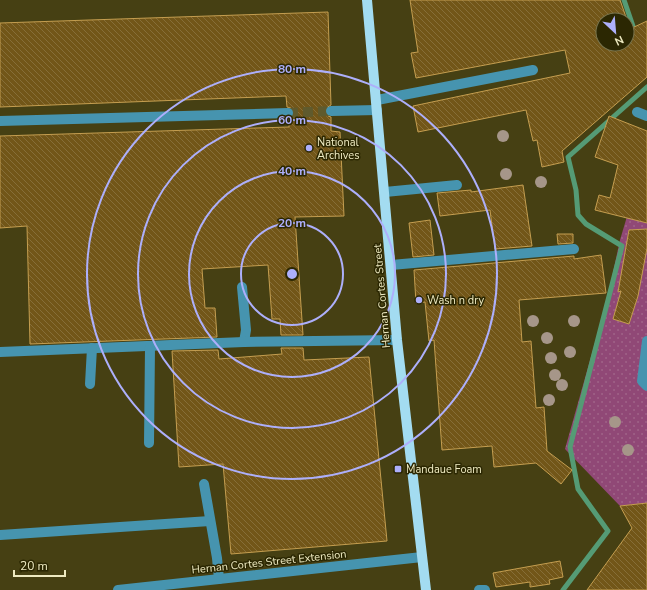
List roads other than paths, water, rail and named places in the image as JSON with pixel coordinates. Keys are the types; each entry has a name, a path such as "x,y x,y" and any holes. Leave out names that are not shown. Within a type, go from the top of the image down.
{"main road":[{"name":"Hernan Cortes Street","path":"367,0 397,340 426,590"}],"street":[{"path":"331,111 377,105 533,70"},
{"path":"637,112 647,116"},
{"path":"0,121 288,113"},
{"path":"385,192 457,185"},
{"path":"391,265 574,250"},
{"path":"242,287 246,330 244,342"},
{"path":"0,352 244,342 397,340"},
{"path":"647,341 642,381 647,386"},
{"path":"149,443 150,347"},
{"path":"90,384 92,348"},
{"path":"204,484 217,558 219,579"},
{"path":"0,535 210,522"},
{"name":"Hernan Cortes Street Extension","path":"118,590 422,557"},
{"path":"479,590 485,590"}],"waterway":[{"path":"624,0 628,12"},
{"path":"563,590 608,531 578,489 570,447 622,246 586,224 578,215 576,190 568,157 647,87"}],"tunnel":[{"path":"288,113 331,111"}],"place":[{"name":"National Archives","path":"309,148"},
{"name":"Wash n dry","path":"419,300"},
{"name":"Mandaue Foam","path":"398,469"}]}
